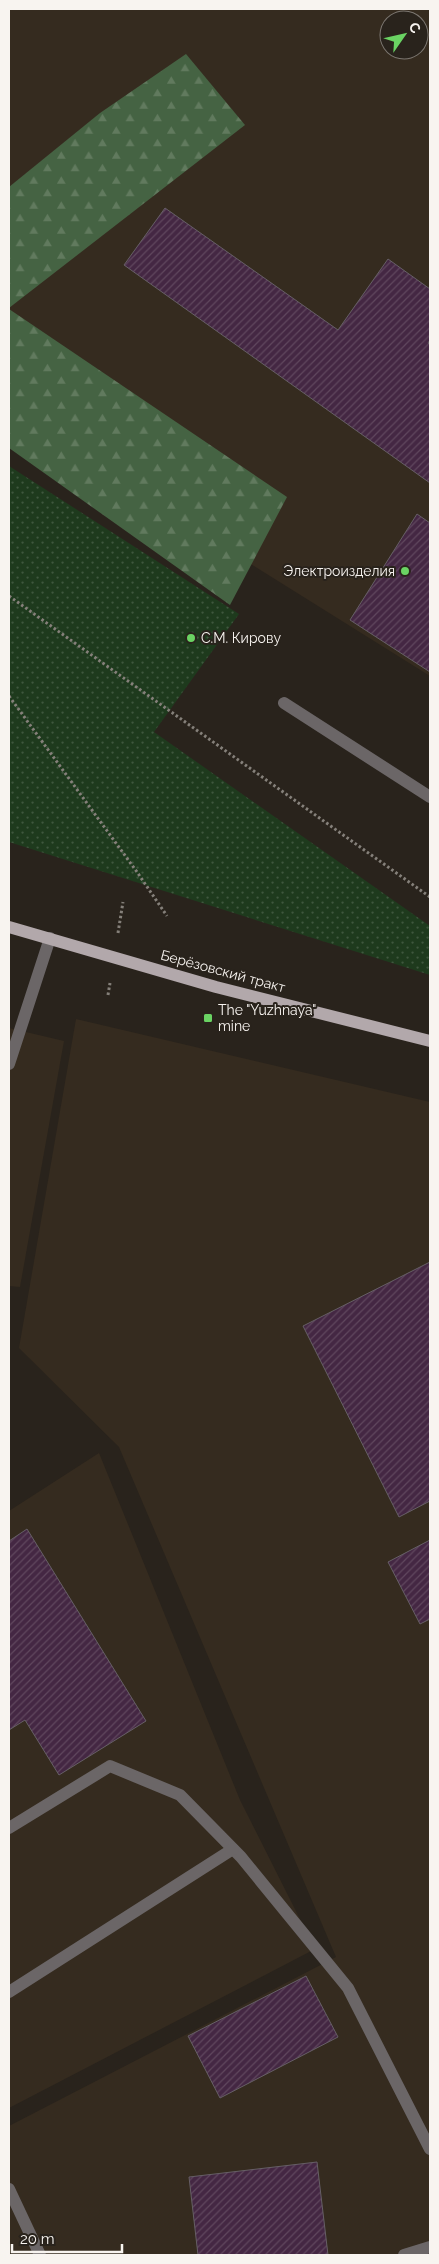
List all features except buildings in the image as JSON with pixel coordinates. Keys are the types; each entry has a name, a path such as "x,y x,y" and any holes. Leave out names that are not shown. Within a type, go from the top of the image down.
{"main road":[{"name":"Берёзовский тракт","path":"9,927 216,987 430,1041"}],"lane":[{"path":"284,703 430,797"},
{"path":"9,1064 50,938"},
{"path":"9,1828 110,1766 180,1795 233,1849 348,1988 430,2149"},
{"path":"9,1992 233,1849"},
{"path":"9,2188 40,2255"},
{"path":"404,2255 430,2247"}],"path":[{"path":"9,596 430,897"},
{"path":"9,696 137,872 166,916"}],"shaded area":[{"path":"9,9 430,9 430,676 9,413"},
{"path":"76,1019 430,1102 430,2255 9,2255 9,2126 336,1957 119,1447 19,1348"},
{"path":"9,1028 64,1041 20,1287 9,1286"},
{"path":"99,1453 240,1800 315,1949 9,2108 9,1511"}],"green space":[{"path":"186,54 245,125 9,308 9,187 100,113"},
{"path":"9,309 287,497 230,605 9,448"},
{"path":"9,466 239,614 154,732 430,926 430,975 9,842"}],"place":[{"name":"Электроизделия","path":"405,571"},
{"name":"С.М. Кирову","path":"191,638"},
{"name":"The \"Yuzhnaya\" mine","path":"208,1018"}]}
